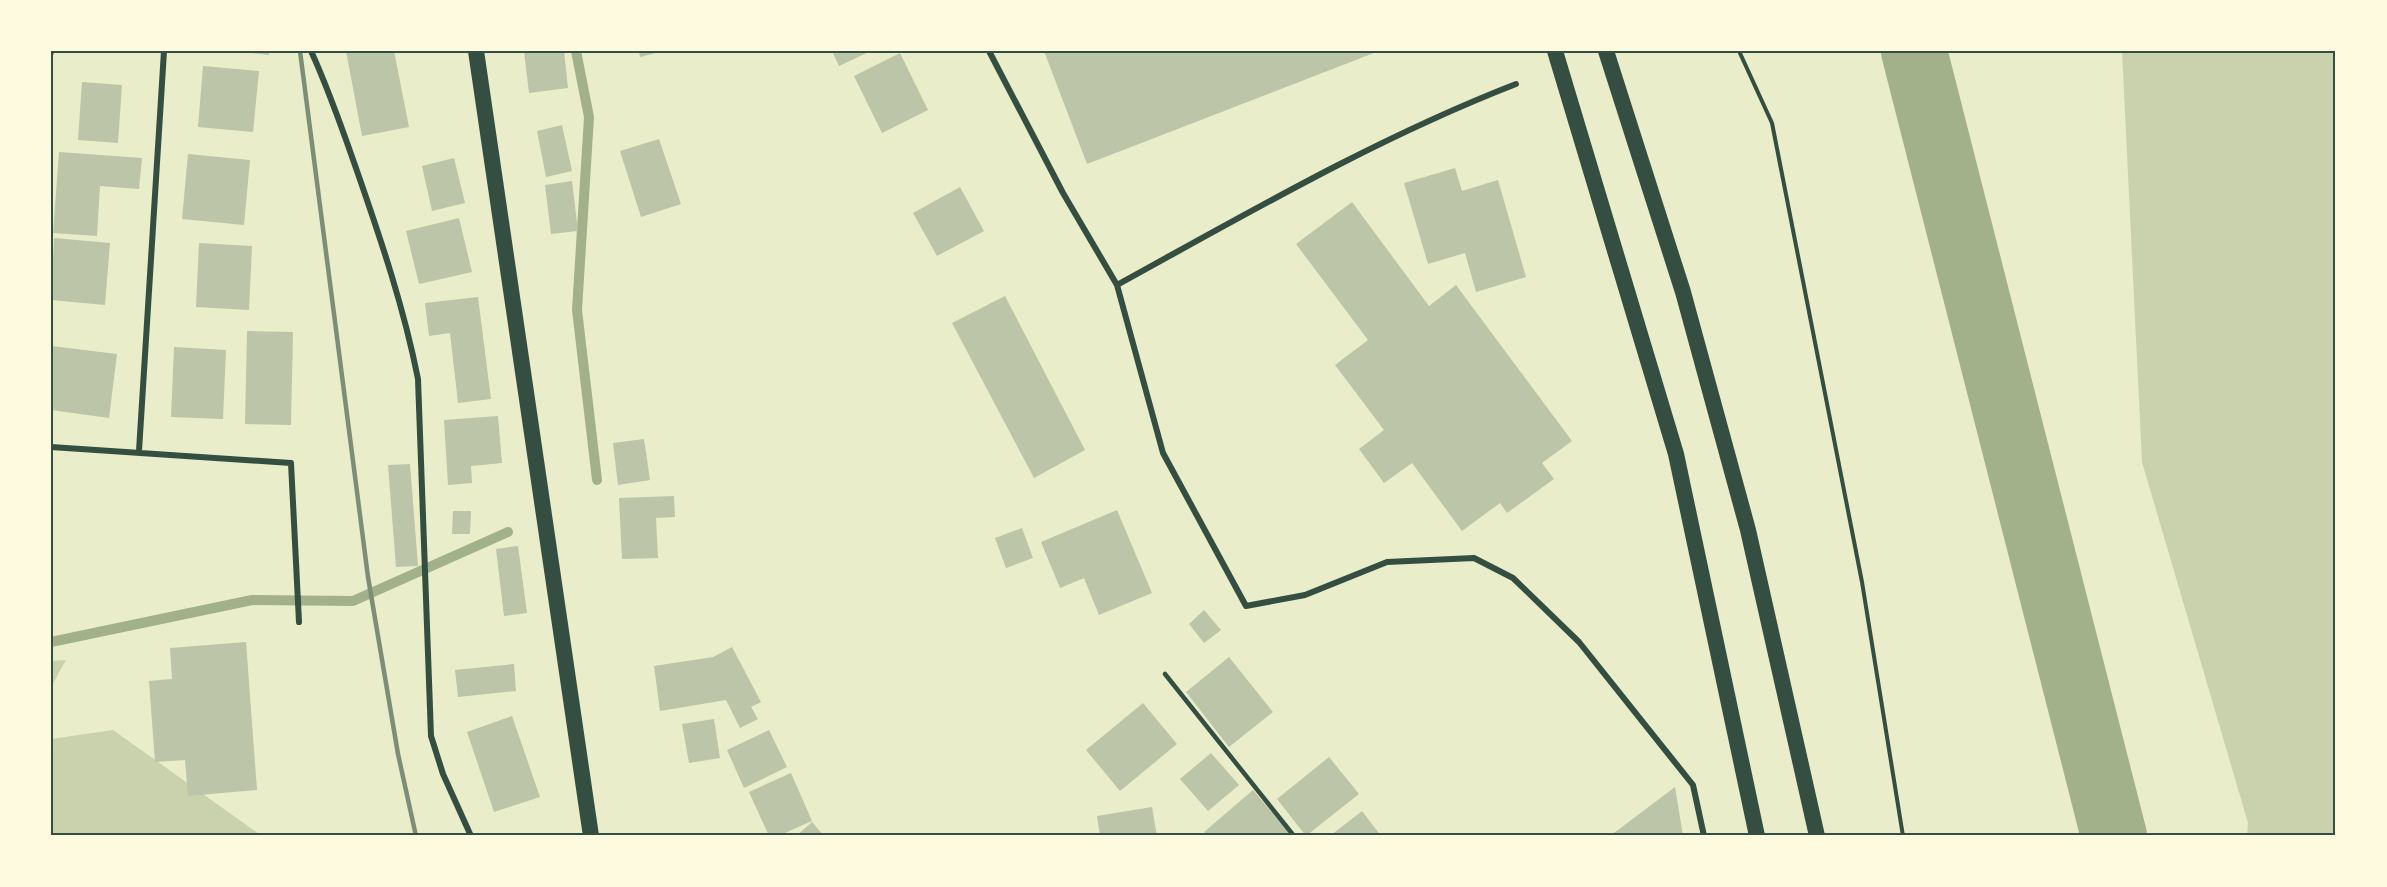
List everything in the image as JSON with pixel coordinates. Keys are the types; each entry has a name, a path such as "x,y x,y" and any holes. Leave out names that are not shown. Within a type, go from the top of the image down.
{"highway":[{"path":"476,51 591,836"},
{"path":"1555,51 1676,453 1757,836"},
{"path":"1606,51 1683,292 1748,530 1816,832"}],"street":[{"path":"139,451 164,51"},
{"path":"311,51 326,82 379,232 409,333 418,379 431,736 443,774 471,836"},
{"path":"989,51 1063,193 1118,285 1163,453 1246,606 1305,596 1387,562 1474,558 1513,578 1579,642 1694,785 1704,836"},
{"path":"1118,285 1276,197 1442,113 1516,84"},
{"path":"51,447 139,451 291,463 299,622"}],"lane":[{"path":"1165,674 1294,836"}],"path":[{"path":"1739,51 1772,123 1862,582 1903,836"}],"green space":[{"path":"2122,51 2336,51 2336,836 2247,836 2248,823 2142,462"},
{"path":"66,660 51,687 51,661"},
{"path":"113,730 262,836 51,836 51,739"}],"building":[{"path":"234,51 269,51 269,55"},
{"path":"346,51 394,51 409,127 362,136"},
{"path":"524,51 564,51 568,88 529,93"},
{"path":"639,51 660,51 660,52 640,57"},
{"path":"832,51 871,51 839,66"},
{"path":"1044,51 1379,51 1087,164"},
{"path":"900,53 928,110 882,133 854,76"},
{"path":"203,66 259,71 253,132 198,127"},
{"path":"82,82 122,85 118,143 78,140"},
{"path":"562,125 572,171 546,177 537,131"},
{"path":"659,139 681,204 641,217 620,151"},
{"path":"59,152 142,158 139,189 100,186 97,236 53,233"},
{"path":"188,154 250,160 244,225 182,219"},
{"path":"454,158 465,203 432,211 422,166"},
{"path":"1455,168 1462,191 1498,180 1526,277 1476,292 1465,253 1428,264 1404,183"},
{"path":"572,181 578,231 551,234 545,185"},
{"path":"960,187 984,231 937,256 913,213"},
{"path":"1352,202 1429,306 1456,285 1572,441 1542,463 1554,479 1507,513 1500,503 1462,531 1412,463 1384,483 1359,449 1384,430 1335,365 1368,340 1296,244"},
{"path":"459,218 472,272 419,284 406,231"},
{"path":"54,238 110,243 105,305 51,300"},
{"path":"199,243 252,246 249,310 196,307"},
{"path":"1005,296 1085,450 1034,478 952,323"},
{"path":"478,297 491,399 458,403 450,333 429,336 425,303"},
{"path":"247,331 293,332 291,425 245,424"},
{"path":"51,346 117,354 109,418 51,410"},
{"path":"174,347 226,350 223,419 171,417"},
{"path":"498,416 502,463 471,466 472,483 448,485 444,420"},
{"path":"644,439 650,480 618,485 613,443"},
{"path":"410,464 418,566 396,567 388,465"},
{"path":"674,496 675,517 656,518 658,558 622,559 619,498"},
{"path":"1117,510 1152,593 1099,615 1084,578 1060,588 1041,542"},
{"path":"453,511 471,511 470,534 452,534"},
{"path":"1022,528 1033,558 1006,568 995,538"},
{"path":"518,546 527,613 504,616 496,549"},
{"path":"1204,610 1221,630 1204,643 1189,624"},
{"path":"246,642 257,790 188,796 185,760 155,762 149,681 172,679 170,648"},
{"path":"732,647 761,702 751,707 758,719 740,728 726,700 660,711 654,666 713,657"},
{"path":"1229,657 1273,712 1229,747 1186,692"},
{"path":"514,664 516,691 458,697 455,670"},
{"path":"1143,703 1177,744 1120,791 1086,750"},
{"path":"512,716 540,797 494,812 467,732"},
{"path":"714,719 720,758 689,763 682,724"},
{"path":"769,730 787,767 744,788 727,750"},
{"path":"1211,753 1239,785 1208,811 1180,779"},
{"path":"1329,757 1359,794 1306,836 1277,799"},
{"path":"791,773 812,821 778,836 769,836 749,792"},
{"path":"1675,787 1683,836 1610,836"},
{"path":"1253,790 1292,836 1208,836 1204,832"},
{"path":"1152,807 1157,836 1100,836 1097,816"},
{"path":"1362,811 1381,836 1330,836"},
{"path":"812,822 824,836 796,836"}],"waterway":[{"path":"576,51 589,117 577,310 597,480"},
{"path":"1914,51 2114,836"},
{"path":"51,642 252,600 353,601 508,532"}],"railway":[{"path":"300,51 368,577 398,754 416,836"}]}
